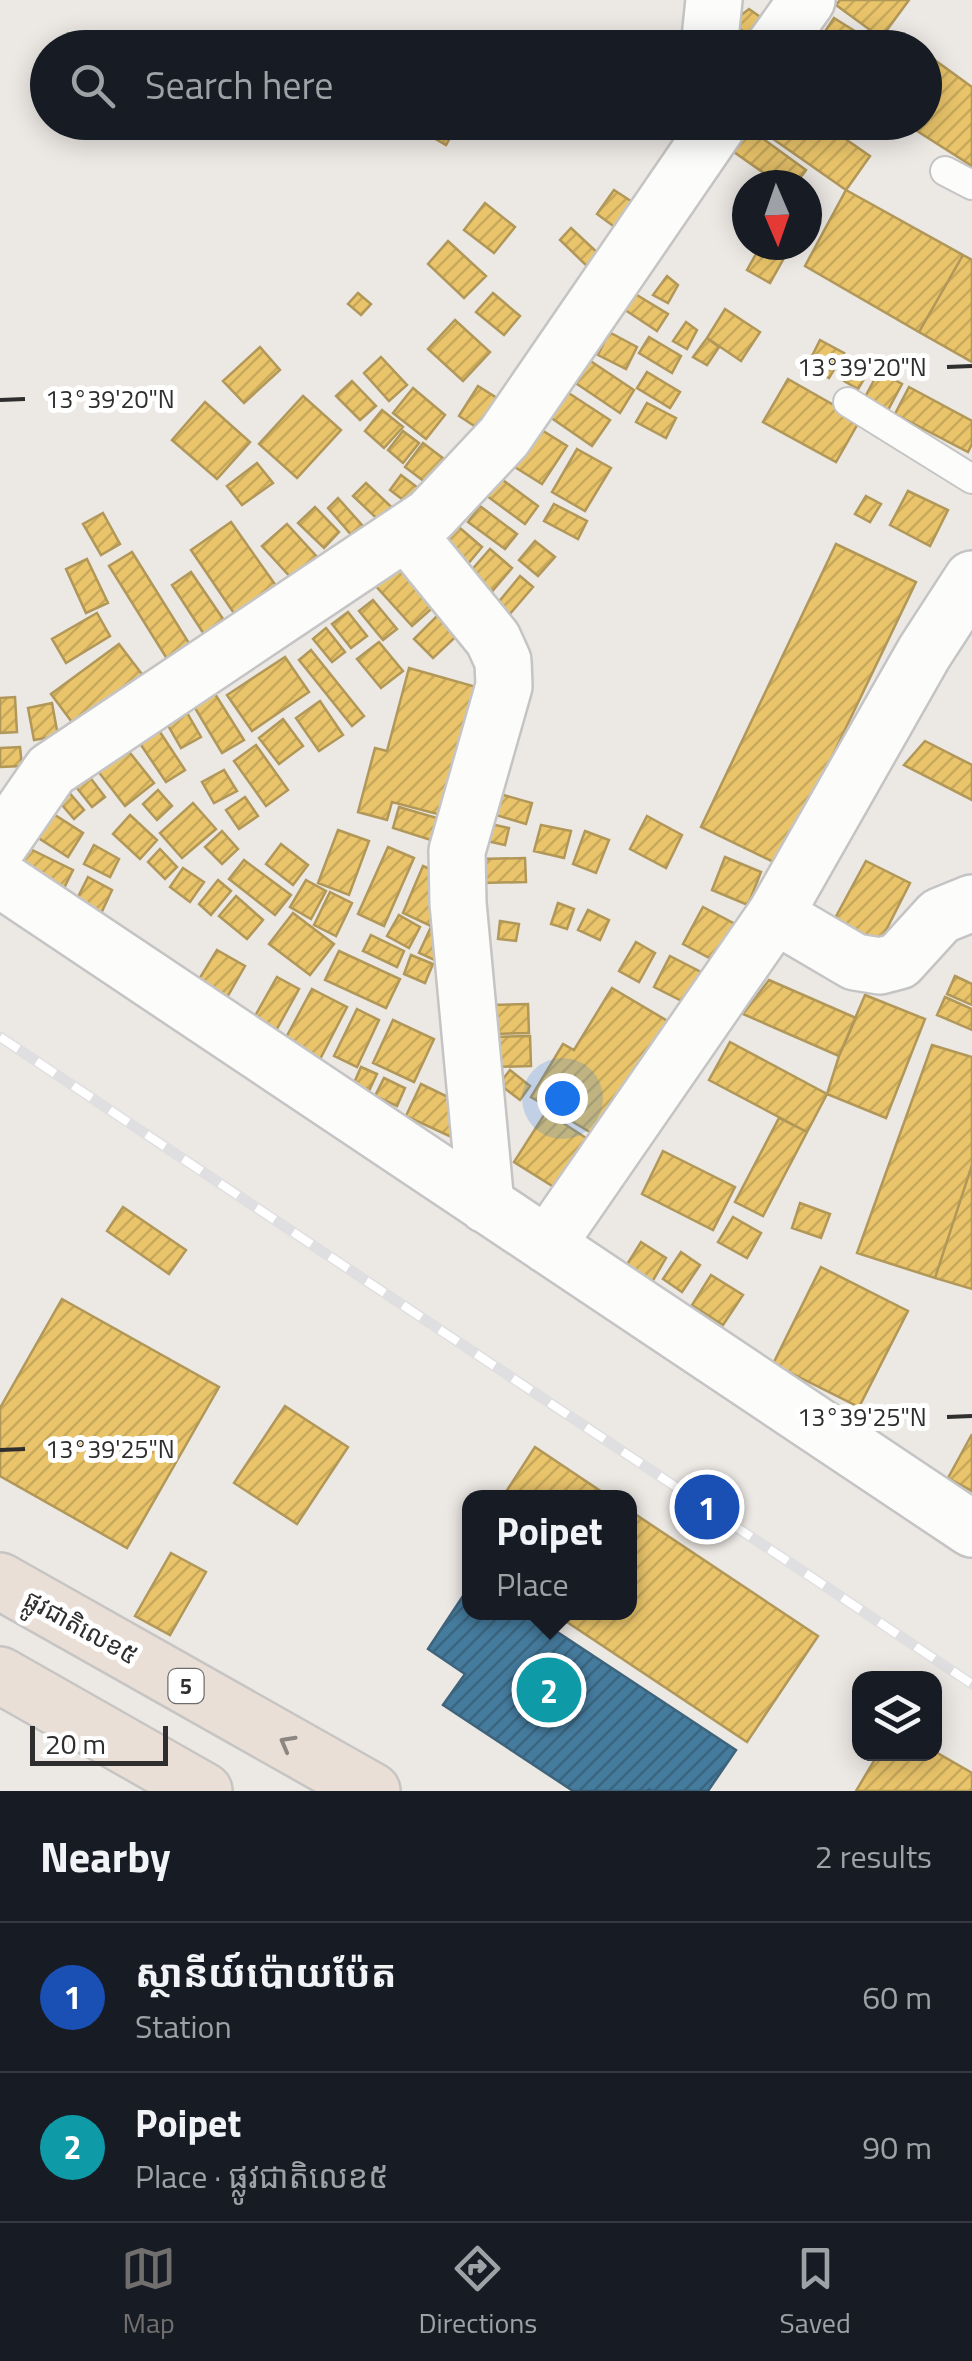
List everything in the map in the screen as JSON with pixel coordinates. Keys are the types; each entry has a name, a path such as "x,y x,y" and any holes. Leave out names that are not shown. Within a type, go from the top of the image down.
{"highway":[{"name":"ផ្លូវជាតិលេខ៥","path":"0,1581 372,1791"},
{"path":"0,1675 204,1791"}],"street":[{"path":"711,30 714,0"},
{"path":"785,30 806,0"},
{"path":"0,844 51,770 430,516 504,436 708,140"},
{"path":"406,532 493,639 504,661 504,686 457,851 458,903 486,1205"},
{"path":"547,1245 776,915 924,653 972,579"},
{"path":"0,879 972,1529"},
{"path":"776,915 856,962 880,966 899,961 940,916 972,903"}],"lane":[{"path":"945,171 972,185"},
{"path":"848,402 972,480"}],"building: Homes":[{"path":"840,0 909,0 887,30 870,30 836,5"},
{"path":"749,9 776,28 742,30 731,23"},
{"path":"834,18 853,30 826,30"},
{"path":"942,65 972,87 972,166 931,140 942,140"},
{"path":"738,140 765,140 806,170 760,170 731,150"},
{"path":"775,140 847,140 870,156 846,190"},
{"path":"614,190 634,203 616,228 597,214"},
{"path":"846,190 963,255 919,332 805,266 808,260 822,260 822,234"},
{"path":"485,203 515,227 494,253 464,230"},
{"path":"571,228 601,256 589,268 560,240"},
{"path":"448,241 486,276 464,298 428,264"},
{"path":"963,255 972,260 972,362 919,332"},
{"path":"753,260 783,260 770,283 747,270"},
{"path":"667,276 678,285 668,303 653,295"},
{"path":"632,292 668,314 657,331 622,308"},
{"path":"358,293 371,304 361,315 348,304"},
{"path":"493,293 520,316 504,335 476,312"},
{"path":"725,309 760,332 741,361 707,338"},
{"path":"455,320 490,352 463,381 428,349"},
{"path":"686,322 697,330 687,349 673,341"},
{"path":"609,332 637,347 626,369 598,355"},
{"path":"649,337 681,356 672,373 639,353"},
{"path":"707,338 719,347 707,365 693,357"},
{"path":"820,340 844,353 829,378 807,366"},
{"path":"260,347 280,370 244,403 223,381"},
{"path":"381,357 407,385 389,401 364,373"},
{"path":"589,360 634,390 620,413 574,382"},
{"path":"854,362 869,371 858,389 844,381"},
{"path":"879,371 902,384 888,410 865,397"},
{"path":"647,372 680,392 670,408 637,388"},
{"path":"788,379 860,420 836,462 763,422"},
{"path":"352,381 376,406 360,420 336,396"},
{"path":"478,386 500,400 482,431 459,416"},
{"path":"909,387 972,421 968,452 895,414"},
{"path":"413,388 445,415 426,439 393,413"},
{"path":"564,390 610,420 592,446 547,415"},
{"path":"303,396 341,430 297,478 259,444"},
{"path":"205,402 250,442 217,479 172,440"},
{"path":"647,403 676,418 666,438 636,422"},
{"path":"382,410 403,427 384,448 365,431"},
{"path":"529,422 567,446 542,484 505,461"},
{"path":"403,431 419,443 403,463 388,450"},
{"path":"423,443 448,462 429,485 405,467"},
{"path":"577,449 611,468 585,511 552,492"},
{"path":"257,463 273,483 242,505 227,486"},
{"path":"401,475 430,497 419,512 390,490"},
{"path":"496,475 538,506 525,524 483,493"},
{"path":"366,483 402,517 389,530 353,496"},
{"path":"908,491 948,510 930,546 890,525"},
{"path":"866,496 881,504 870,522 855,514"},
{"path":"338,498 377,542 366,552 328,508"},
{"path":"554,504 587,521 578,539 544,521"},
{"path":"480,506 517,534 505,549 468,522"},
{"path":"315,507 339,532 324,548 298,523"},
{"path":"103,513 120,544 101,555 83,524"},
{"path":"231,522 286,600 244,628 191,550"},
{"path":"453,522 482,547 462,571 432,546"},
{"path":"287,524 329,570 304,592 262,546"},
{"path":"535,541 555,557 538,576 519,560"},
{"path":"836,544 916,582 780,865 701,827"},
{"path":"490,549 512,568 484,601 461,582"},
{"path":"132,552 197,656 174,670 109,566"},
{"path":"407,554 445,597 412,626 374,584"},
{"path":"87,559 108,603 86,613 66,569"},
{"path":"191,572 234,635 213,648 172,585"},
{"path":"520,576 533,587 509,615 497,604"},
{"path":"373,600 397,629 383,640 359,611"},
{"path":"445,608 465,628 433,658 414,639"},
{"path":"348,612 367,636 351,648 332,624"},
{"path":"97,613 110,636 66,663 52,639"},
{"path":"326,628 345,652 332,662 313,639"},
{"path":"379,642 403,671 381,688 357,659"},
{"path":"119,644 154,690 86,741 51,694"},
{"path":"311,650 364,716 352,726 299,660"},
{"path":"285,657 309,692 252,731 227,695"},
{"path":"409,668 480,688 445,816 392,802 387,820 358,812 375,748 387,751"},
{"path":"210,686 244,740 222,753 189,698"},
{"path":"15,697 17,732 0,733 0,698"},
{"path":"320,701 343,735 319,751 296,718"},
{"path":"52,703 58,736 34,740 28,708"},
{"path":"182,704 201,737 181,748 162,715"},
{"path":"283,719 303,746 279,764 259,738"},
{"path":"158,729 185,770 166,782 139,742"},
{"path":"925,741 972,765 972,800 904,765"},
{"path":"123,744 154,783 125,806 94,766"},
{"path":"256,745 288,790 266,806 234,761"},
{"path":"20,747 22,766 0,767 0,748"},
{"path":"79,763 105,797 92,807 65,773"},
{"path":"224,770 237,791 214,803 202,782"},
{"path":"61,783 84,810 74,819 51,792"},
{"path":"482,789 532,803 526,824 476,809"},
{"path":"158,790 172,806 157,820 143,804"},
{"path":"245,797 258,816 239,829 226,810"},
{"path":"193,803 216,829 182,858 160,833"},
{"path":"41,806 83,833 68,857 26,830"},
{"path":"399,807 444,820 437,842 393,828"},
{"path":"130,815 157,840 140,859 113,834"},
{"path":"647,816 682,835 666,868 630,849"},
{"path":"477,821 509,828 505,845 473,838"},
{"path":"541,825 571,831 564,858 534,851"},
{"path":"338,830 369,841 349,895 318,883"},
{"path":"222,831 238,849 222,864 205,847"},
{"path":"585,831 609,840 596,873 573,864"},
{"path":"18,843 73,870 63,890 8,864"},
{"path":"281,844 308,865 293,885 266,864"},
{"path":"94,845 119,859 110,877 84,864"},
{"path":"388,847 414,858 384,926 358,914"},
{"path":"160,849 177,867 165,879 148,862"},
{"path":"725,857 761,872 748,905 712,890"},
{"path":"525,858 526,882 481,883 481,859"},
{"path":"244,860 291,895 275,915 229,879"},
{"path":"866,861 910,883 878,946 833,922"},
{"path":"423,866 452,879 431,926 403,913"},
{"path":"183,868 204,882 190,902 170,887"},
{"path":"88,877 112,890 97,922 72,909"},
{"path":"218,880 231,891 211,915 199,904"},
{"path":"306,880 326,891 311,919 290,907"},
{"path":"330,892 352,903 336,936 314,925"},
{"path":"236,896 263,920 247,939 219,916"},
{"path":"558,903 574,909 567,929 551,924"},
{"path":"703,907 739,926 719,963 683,944"},
{"path":"588,910 609,920 600,940 578,930"},
{"path":"293,913 334,944 310,975 269,944"},
{"path":"399,915 420,927 409,948 387,936"},
{"path":"500,921 519,924 516,941 498,939"},
{"path":"431,927 460,941 448,966 419,953"},
{"path":"371,935 404,951 397,967 363,951"},
{"path":"636,942 655,953 639,982 619,971"},
{"path":"217,950 245,966 222,1006 193,989"},
{"path":"339,951 400,979 386,1008 325,980"},
{"path":"411,955 433,964 425,983 404,974"},
{"path":"670,956 701,972 684,1002 654,987"},
{"path":"955,976 972,984 972,1005 947,994"},
{"path":"277,977 299,989 273,1036 251,1023"},
{"path":"769,980 856,1018 839,1056 743,1014"},
{"path":"612,988 671,1023 600,1138 531,1097 563,1044 574,1050"},
{"path":"312,989 347,1007 317,1065 281,1047"},
{"path":"865,995 925,1019 886,1118 827,1094"},
{"path":"945,997 972,1009 972,1030 937,1015"},
{"path":"528,1004 529,1033 495,1034 493,1005"},
{"path":"357,1009 379,1020 357,1067 334,1056"},
{"path":"393,1020 434,1039 414,1082 373,1063"},
{"path":"530,1036 531,1066 495,1067 494,1037"},
{"path":"730,1042 827,1094 807,1132 709,1080"},
{"path":"932,1045 972,1057 972,1165 935,1278 857,1253"},
{"path":"361,1067 377,1074 366,1097 351,1090"},
{"path":"510,1070 530,1086 520,1100 499,1084"},
{"path":"384,1078 405,1088 397,1106 375,1096"},
{"path":"421,1084 473,1109 458,1140 406,1116"},
{"path":"546,1112 597,1145 565,1194 514,1162"},
{"path":"779,1118 807,1132 763,1216 735,1202"},
{"path":"663,1151 735,1187 713,1230 642,1194"},
{"path":"972,1165 972,1289 935,1278"},
{"path":"800,1203 830,1214 821,1238 792,1228"},
{"path":"123,1207 186,1250 169,1274 107,1231"},
{"path":"733,1217 761,1233 747,1258 718,1242"},
{"path":"641,1242 666,1258 652,1282 626,1266"},
{"path":"681,1252 700,1265 682,1292 663,1279"},
{"path":"821,1267 908,1311 859,1407 773,1364"},
{"path":"711,1275 743,1295 723,1325 692,1305"},
{"path":"62,1299 219,1387 127,1548 0,1476 0,1408"},
{"path":"285,1406 348,1447 297,1524 234,1483"},
{"path":"972,1434 972,1491 948,1478"},
{"path":"535,1447 599,1490 507,1490"},
{"path":"637,1515 818,1636 747,1742 564,1620 637,1620"},
{"path":"171,1553 206,1572 170,1635 135,1616"},
{"path":"942,1756 972,1773 972,1791 856,1791 874,1761 942,1761"}],"building: Public":[{"path":"462,1598 462,1620 539,1620 736,1750 708,1791 573,1791 443,1705 465,1674 428,1649"}],"railway":[{"path":"0,1037 972,1684"}],"place":[{"name":"ស្ថានីយ៍ប៉ោយប៉ែត","path":"707,1507"},
{"name":"Poipet","path":"549,1690"}]}
